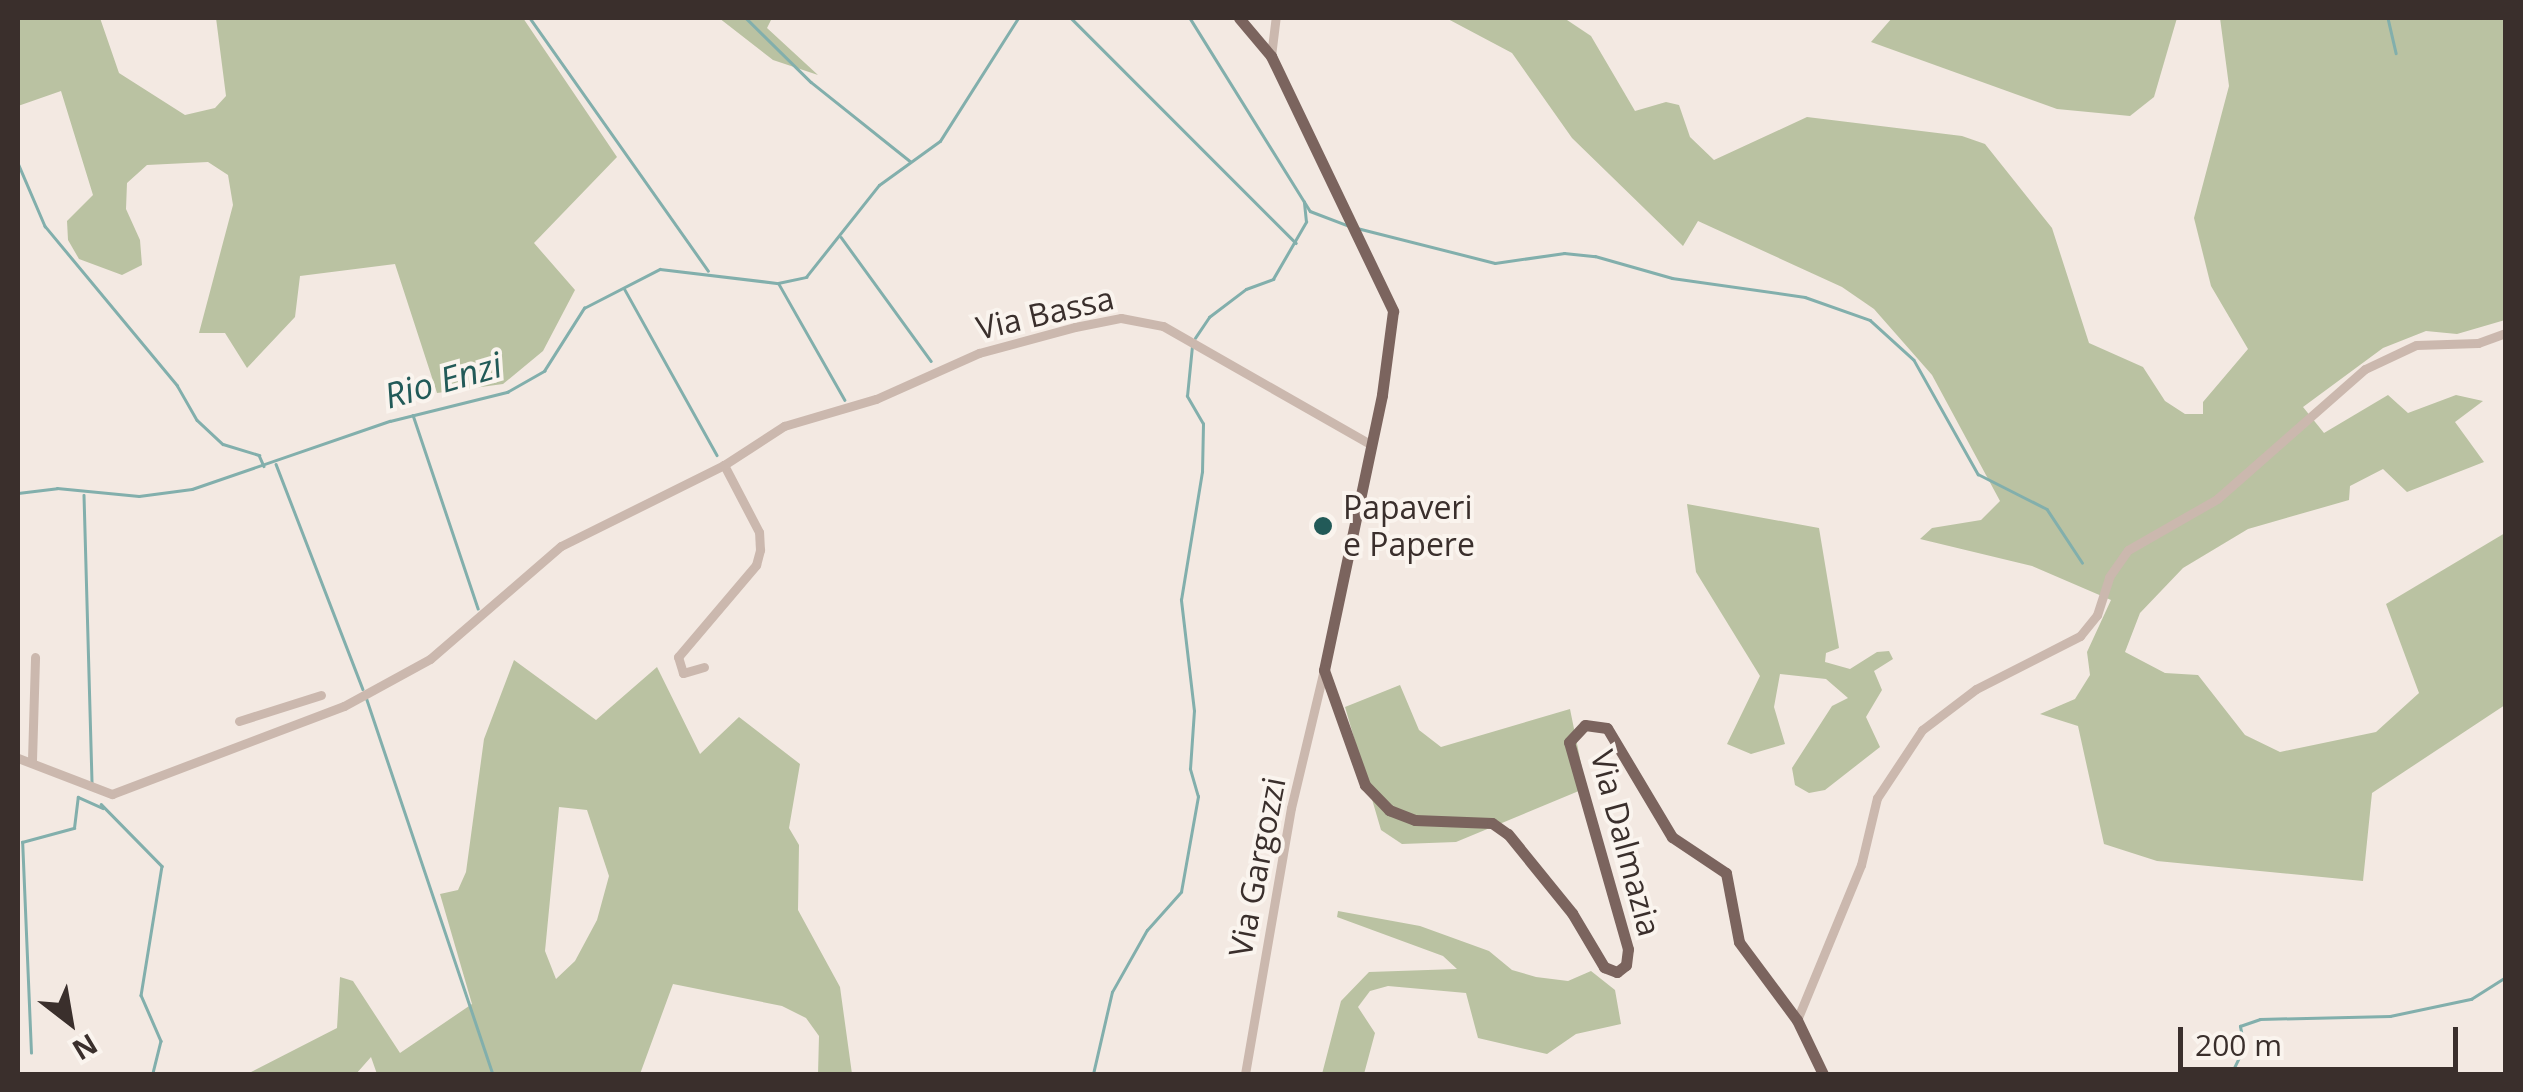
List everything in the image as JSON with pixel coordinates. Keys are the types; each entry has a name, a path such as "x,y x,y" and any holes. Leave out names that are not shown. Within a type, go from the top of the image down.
{"main road":[{"name":"Via Dalmazia","path":"1239,18 1270,56 1289,104 1352,221 1387,292 1394,331 1324,670 1349,751 1365,785 1388,810 1415,820 1492,823 1508,834 1572,913 1604,967 1617,972 1626,965 1628,949 1570,742 1585,725 1607,728 1672,837 1726,872 1739,942 1797,1020 1823,1074"}],"street":[{"path":"1270,56 1276,18"},
{"name":"Via Bassa","path":"18,758 32,760 94,791 171,776 285,725 366,697 430,659 561,546 724,465 800,419 876,399 980,352 1120,318 1144,319 1183,336 1370,444"},
{"path":"1797,1020 1861,865 1877,798 1922,730 1976,689 2088,628 2108,577 2142,539 2217,499 2282,436 2389,354 2428,344 2478,343 2506,333"},
{"path":"704,667 682,673 678,657 756,565 760,550 758,532 724,465"},
{"path":"32,760 35,657"},
{"name":"Via Gargozzi","path":"1244,1074 1291,808 1324,670"},
{"path":"239,721 321,694"},
{"path":"280,708 285,725"}],"green space":[{"path":"18,18 100,18 119,73 185,115 215,108 226,96 216,18 523,18 617,157 534,243 575,290 543,351 503,384 437,393 395,264 300,276 295,317 247,368 225,333 199,333 233,205 228,175 208,162 147,165 127,183 126,209 140,240 142,265 122,275 79,259 68,240 67,221 93,195 61,91 18,106"},
{"path":"719,18 772,18 767,28 818,75 773,60"},
{"path":"1446,18 1564,18 1591,36 1635,111 1666,102 1679,105 1690,137 1714,160 1807,117 1962,136 1985,144 2052,228 2089,343 2143,367 2165,401 2185,414 2203,414 2203,402 2248,349 2211,286 2194,218 2229,86 2220,18 2505,18 2505,320 2457,334 2426,331 2383,348 2303,407 2324,433 2388,395 2408,413 2456,395 2483,401 2455,422 2484,462 2407,492 2383,469 2350,486 2349,500 2248,529 2183,568 2140,613 2125,652 2165,673 2198,675 2245,735 2280,752 2376,732 2419,693 2386,604 2505,533 2505,705 2372,793 2363,881 2157,861 2104,844 2078,726 2040,714 2075,699 2090,675 2087,652 2111,600 2032,566 1920,539 1932,528 1981,520 2000,501 1932,375 1874,309 1842,287 1698,221 1683,246 1572,138 1512,53"},
{"path":"1892,18 2177,18 2154,97 2130,116 2057,109 1871,42"},
{"path":"1687,504 1819,528 1839,648 1826,653 1825,662 1850,669 1877,652 1889,651 1893,659 1874,671 1882,690 1866,717 1880,747 1825,790 1809,793 1795,785 1792,768 1832,706 1848,698 1826,679 1780,674 1774,707 1785,744 1751,754 1727,744 1760,676 1696,572"},
{"path":"514,660 596,720 657,667 700,754 739,717 800,764 789,828 799,845 798,910 840,987 852,1074 818,1074 819,1036 806,1018 782,1006 673,984 640,1074 377,1074 371,1057 356,1074 247,1074 337,1028 340,977 353,981 400,1053 472,1004 440,894 458,890 466,872 484,739","holes":["559,807 587,810 609,876 597,920 575,961 556,979 545,951"]},
{"path":"1400,685 1419,730 1441,747 1570,709 1586,788 1456,842 1402,844 1381,830 1345,707"},
{"path":"1338,911 1420,926 1489,951 1512,970 1536,977 1568,981 1591,971 1615,990 1621,1024 1576,1034 1547,1054 1478,1038 1466,993 1388,986 1370,991 1358,1007 1375,1033 1364,1074 1322,1074 1341,1001 1369,972 1457,969 1443,956 1337,917"}],"waterway":[{"path":"530,18 708,270"},
{"path":"746,18 811,82 910,161"},
{"name":"Rio Enzi","path":"18,493 57,488 139,496 192,489 390,421 507,392 544,371 584,308 660,269 778,283 806,277 879,185 940,141 1018,18"},
{"path":"1071,18 1296,243"},
{"path":"1190,18 1310,211 1349,226"},
{"path":"2388,18 2396,53"},
{"path":"18,163 45,226 177,385 197,420 223,444 259,455 264,466"},
{"path":"1195,338 1209,317 1246,289 1273,279 1306,222 1304,202"},
{"path":"1357,228 1495,263 1564,253 1595,256 1672,278 1805,297 1870,320 1914,360 1978,474 2047,509 2082,562"},
{"path":"841,237 931,361"},
{"path":"779,284 845,400"},
{"path":"624,288 717,455"},
{"path":"1093,1074 1112,992 1147,930 1181,892 1198,797 1190,769 1194,711 1181,600 1202,472 1203,424 1187,396 1192,346"},
{"path":"413,415 478,608"},
{"path":"276,464 363,689"},
{"path":"84,495 92,782"},
{"path":"366,697 493,1074"},
{"path":"31,1053 22,842 74,828 78,797 103,808"},
{"path":"101,804 162,866 141,995 161,1041 153,1074"},
{"path":"2231,1074 2244,1047 2240,1026 2260,1019 2390,1016 2471,999 2506,977"}],"place":[{"name":"Papaveri e Papere","path":"1323,526"}]}
